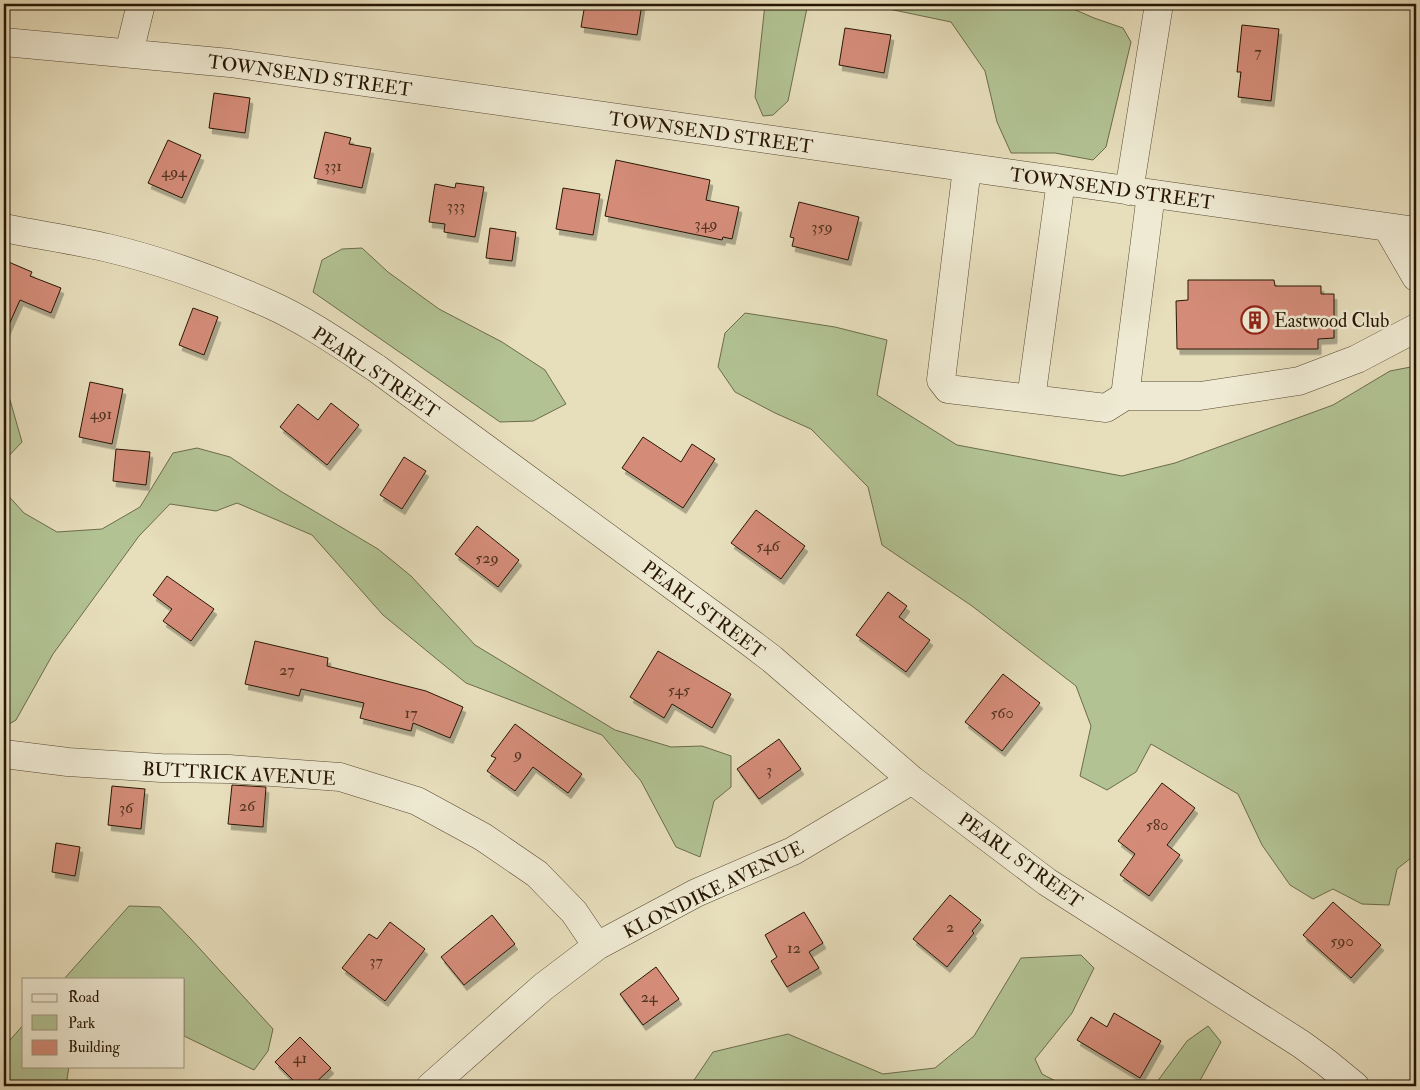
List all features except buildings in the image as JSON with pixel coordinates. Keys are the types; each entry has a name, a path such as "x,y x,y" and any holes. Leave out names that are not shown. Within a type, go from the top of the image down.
{"street":[{"path":"129,53 141,4"},
{"path":"1125,396 1140,192 1159,4"},
{"name":"TOWNSEND STREET","path":"4,42 230,63 1416,231"},
{"path":"967,168 941,380 948,389 1106,408 1125,396 1200,396 1299,382 1357,359 1416,328"},
{"path":"1031,399 1061,181"},
{"path":"1387,227 1416,277"},
{"name":"PEARL STREET","path":"4,228 108,248 158,261 211,280 270,305 324,334 376,368 751,643 912,780 1047,882 1301,1044 1355,1086"},
{"name":"BUTTRICK AVENUE","path":"4,754 68,762 142,767 229,769 340,777 417,801 483,837 537,874 574,912 597,946"},
{"name":"KLONDIKE AVENUE","path":"430,1086 543,987 597,946 696,893 793,851 912,780"}],"green space":[{"path":"765,4 809,4 788,101 773,115 763,116 755,97"},
{"path":"865,4 1062,4 1123,28 1131,42 1106,147 1093,160 1055,153 1011,153 997,122 985,71 951,22"},
{"path":"362,248 388,272 439,309 502,342 545,370 566,404 533,421 500,422 313,292 322,260 342,249"},
{"path":"745,313 835,327 887,340 877,395 957,445 1122,476 1175,463 1333,405 1390,371 1416,366 1416,501 1412,546 1416,556 1416,854 1397,869 1389,905 1362,904 1333,889 1313,899 1290,885 1262,845 1238,794 1151,744 1136,772 1107,790 1080,776 1091,726 1076,686 972,606 882,545 868,487 811,429 735,392 718,367 725,333"},
{"path":"4,383 22,442 4,461"},
{"path":"197,448 230,457 282,492 378,549 411,576 475,645 615,730 671,747 702,746 731,756 731,787 714,801 700,857 676,847 641,781 602,735 466,683 383,615 312,535 237,503 216,511 170,504 139,536 53,654 16,720 4,727 4,491 24,513 57,532 102,529 140,507 173,453"},
{"path":"129,906 160,907 273,1029 268,1051 254,1070 185,1036 185,978 65,978"},
{"path":"1081,955 1094,968 1072,1013 1035,1059 1042,1074 1065,1086 690,1086 713,1052 788,1034 883,1074 935,1068 974,1036 1021,958"},
{"path":"22,1026 22,1068 69,1068 66,1086 4,1086 4,1047"},
{"path":"1208,1026 1221,1042 1197,1086 1154,1086 1187,1041"}],"place":[{"name":"Eastwood Club","path":"1255,320"}]}
